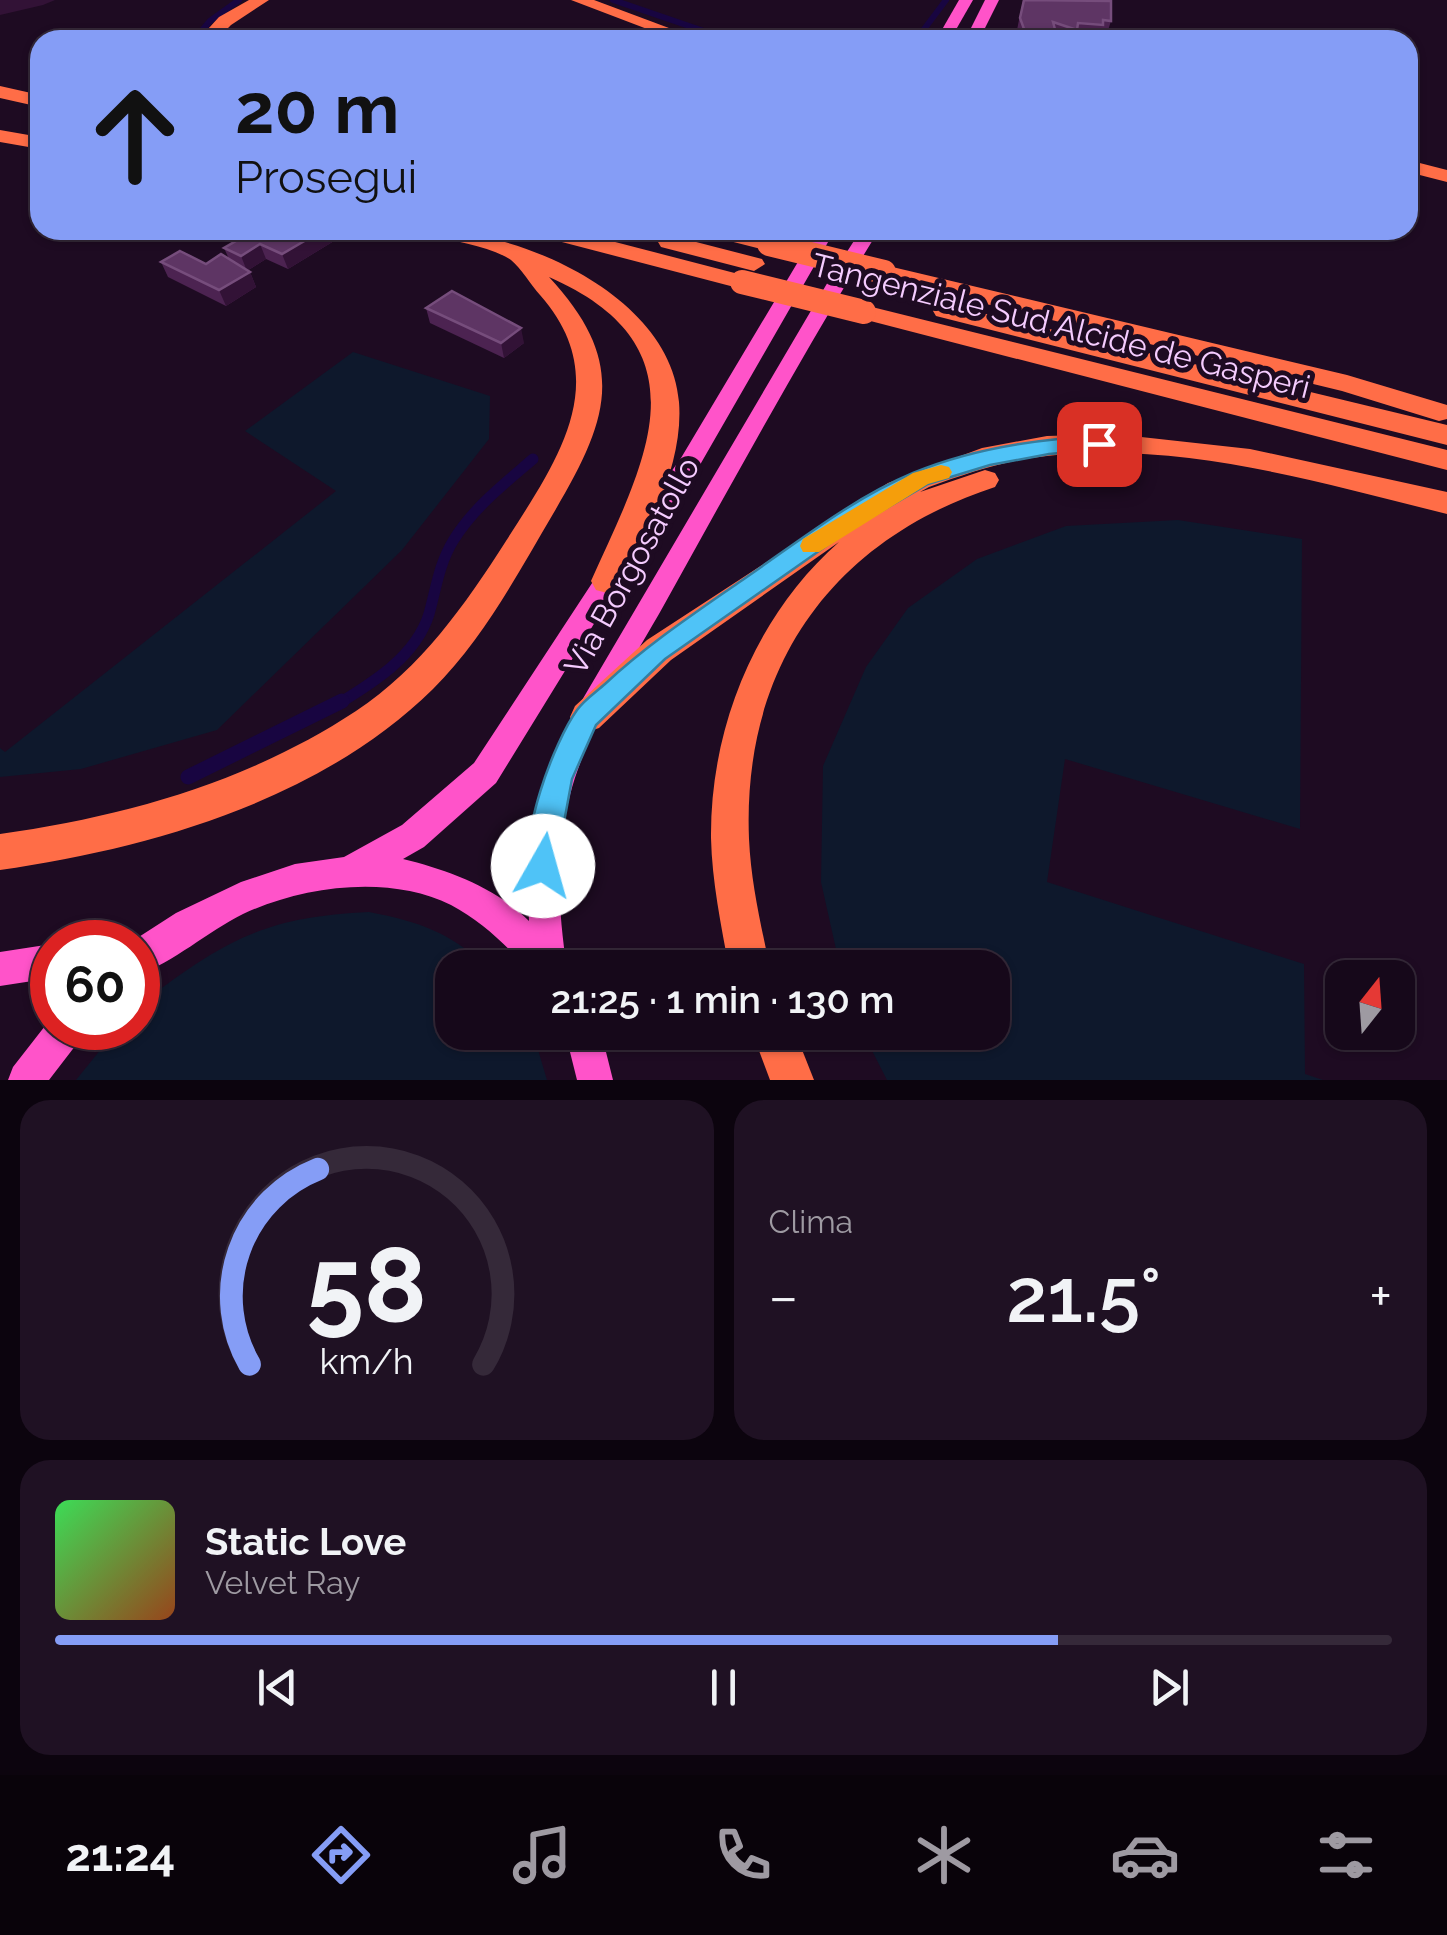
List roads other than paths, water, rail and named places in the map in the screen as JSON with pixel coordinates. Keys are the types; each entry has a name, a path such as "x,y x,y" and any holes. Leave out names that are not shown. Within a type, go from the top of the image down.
{"highway":[{"path":"216,30 262,0"},
{"path":"580,0 664,30"},
{"path":"0,92 30,96"},
{"path":"0,115 30,120"},
{"path":"0,136 30,141"},
{"path":"1418,169 1447,176"},
{"path":"470,240 574,276 618,308 650,349 660,373 665,399 660,456 607,581"},
{"name":"Tangenziale Sud Alcide de Gasperi","path":"591,240 748,273 873,292 1447,434"},
{"name":"Tangenziale Sud Alcide de Gasperi","path":"654,240 748,273"},
{"path":"753,240 873,292 1447,401"},
{"path":"0,852 56,846 174,816 289,770 377,714 424,675 461,634 568,465 582,435 590,400 588,356 574,322 519,255"},
{"name":"Tangenziale Sud Alcide de Gasperi","path":"873,292 1447,460"},
{"path":"1346,384 1447,414"},
{"path":"586,717 656,652 842,524 920,479 988,458 1049,446 1160,445 1272,462 1447,503"},
{"path":"746,950 736,903 730,823 739,750 753,694 772,645 801,600 832,566 897,515 946,493 1046,464 1197,452"},
{"path":"780,1050 792,1080"}],"main road":[{"path":"949,30 966,0"},
{"path":"977,30 992,0"},
{"name":"Via Borgosatollo","path":"350,871 414,836 454,805 485,773 607,581 689,464 820,240"},
{"name":"Via Borgosatollo","path":"549,950 543,866 547,823 558,779 586,717 740,444 864,240"},
{"path":"160,942 220,904 264,887 350,871 396,873 441,884 481,902 518,930 536,950"},
{"path":"160,934 176,930"},
{"path":"0,970 30,965"},
{"path":"26,1080 49,1050"},
{"path":"588,1050 595,1080"}],"waterway":[{"path":"202,30 239,0"},
{"path":"613,0 701,30"},
{"path":"924,30 946,0"},
{"path":"338,704 379,677 414,643 429,614 453,541 479,507 533,459"},
{"path":"188,777 342,701"}]}
